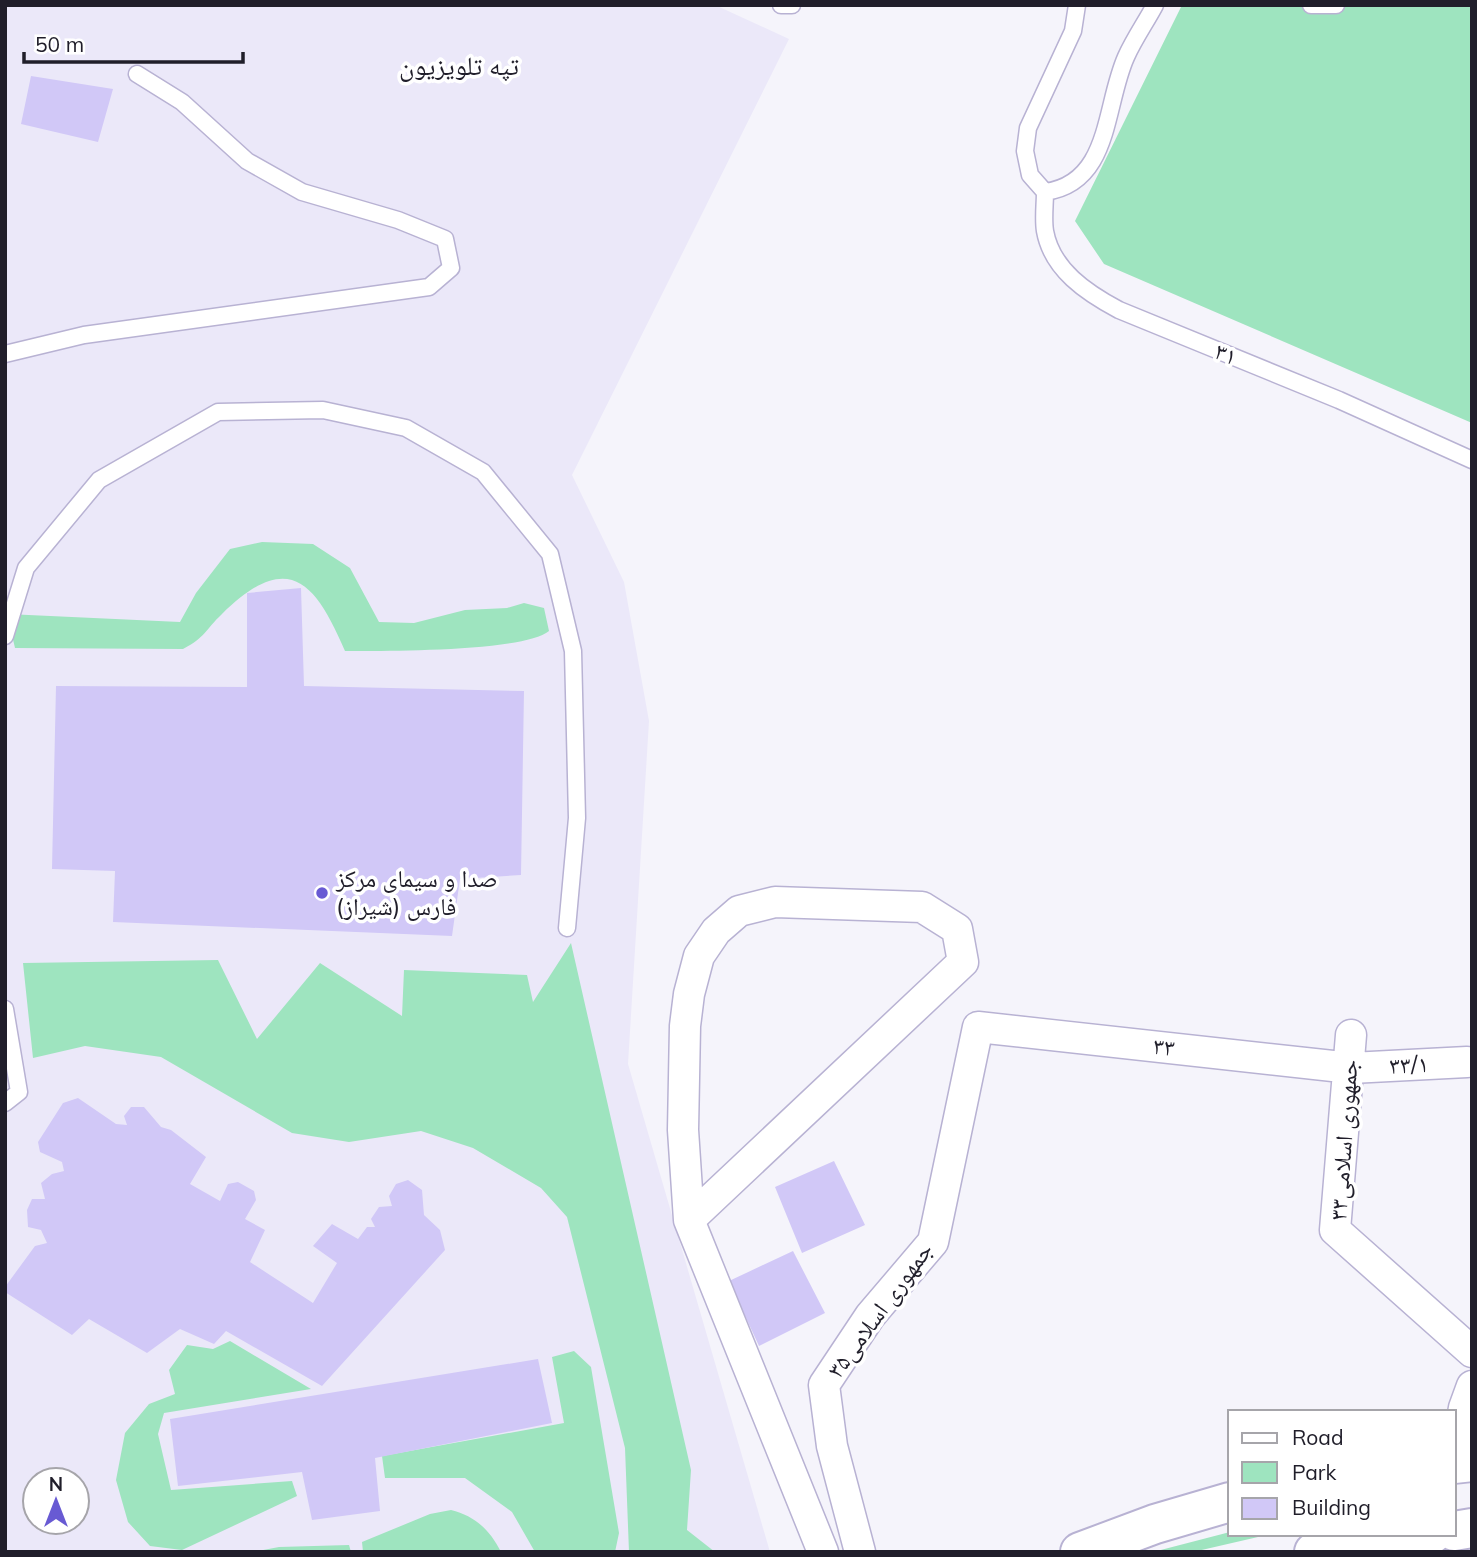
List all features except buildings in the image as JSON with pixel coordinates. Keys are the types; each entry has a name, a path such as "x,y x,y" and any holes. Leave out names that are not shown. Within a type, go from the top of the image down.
{"main road":[{"path":"1080,1552 1155,1524 1228,1503"},
{"path":"1314,1552 1419,1536"}],"street":[{"path":"689,1220 963,962 957,929 922,907 775,902 739,911 716,931 699,956 685,1026 683,1129 689,1220 822,1552"},
{"name":"۳۳","path":"978,1027 1350,1068"},
{"name":"جمهوری اسلامی۳۵","path":"860,1552 832,1446 824,1385 870,1316 933,1242 978,1027"},
{"name":"جمهوری اسلامی۳۳","path":"1351,1035 1335,1230 1472,1352"},
{"name":"۳۳/۱","path":"1350,1068 1467,1062"},
{"path":"1456,1452 1464,1408 1472,1386"}],"lane":[{"path":"781,5 793,5"},
{"path":"1077,5 1073,31 1028,128 1025,151 1030,174 1045,192 1063,189 1082,177 1095,159 1125,58 1155,5"},
{"path":"1311,5 1336,5"},
{"path":"5,354 84,335 429,287 451,268 445,239 398,220 302,192 247,161 182,102 137,74"},
{"name":"۳۱","path":"1045,192 1045,232 1060,265 1086,292 1119,310 1339,400 1472,460"},
{"path":"5,636 26,568 99,480 218,412 323,410 407,428 483,472 550,554 573,651 577,818 567,928"},
{"path":"5,1009 19,1092 5,1103"}],"shaded area":[{"name":"صدا و سیمای مرکز فارس (شیراز)","path":"5,5 715,5 789,39 572,475 624,582 649,721 628,1064 770,1552 5,1552"}],"green space":[{"path":"1182,5 1472,5 1472,423 1104,264 1075,221"},
{"path":"262,542 313,544 350,568 379,622 414,623 465,610 507,608 524,603 544,608 549,631 534,638 483,647 345,651 334,627 310,591 297,582 282,579 265,583 245,594 201,637 183,649 15,648 7,614 180,622 196,593 230,549"},
{"path":"571,943 691,1470 687,1530 715,1552 629,1552 625,1448 567,1217 541,1188 473,1148 421,1131 349,1142 292,1133 161,1057 85,1046 33,1058 23,963 218,960 257,1039 320,963 402,1016 404,970 527,975 533,1002"},
{"path":"230,1341 311,1389 164,1413 158,1434 171,1490 292,1481 297,1496 182,1550 150,1546 128,1522 116,1480 125,1433 149,1404 175,1394 169,1370 187,1345 213,1349"},
{"path":"574,1351 591,1367 619,1533 615,1552 535,1552 512,1512 465,1478 385,1478 382,1456 564,1423 552,1357"},
{"path":"451,1510 481,1525 501,1552 363,1552 362,1542 430,1514"},
{"path":"1228,1533 1228,1536 1262,1536 1193,1552 1153,1552"},
{"path":"349,1545 351,1552 253,1552 279,1547"}],"place":[{"name":"صدا و سیمای مرکز فارس (شیراز)","path":"322,893"}],"district":[{"name":"تپه تلویزیون","path":"459,66"}]}
